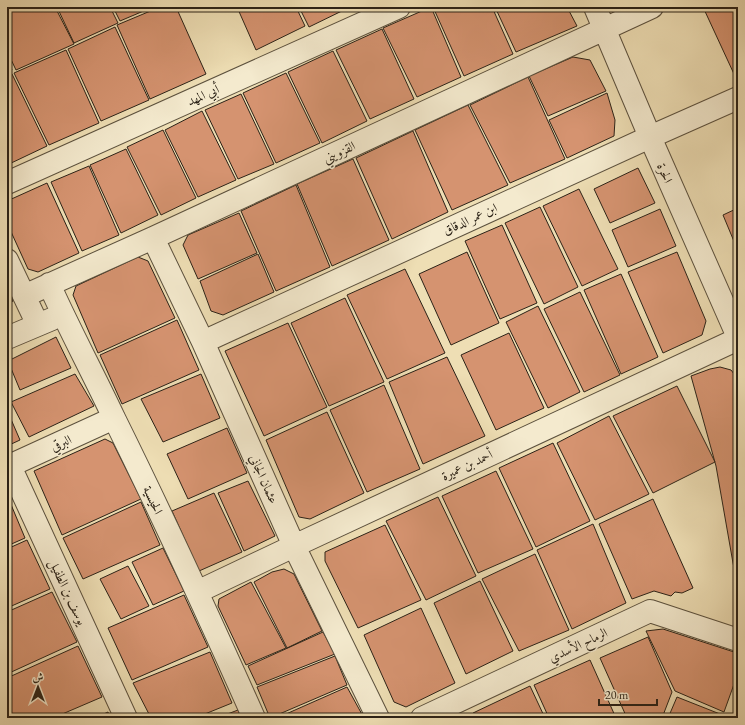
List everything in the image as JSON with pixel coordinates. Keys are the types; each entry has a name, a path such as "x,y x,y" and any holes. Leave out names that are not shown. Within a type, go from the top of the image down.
{"street":[{"name":"أبي المهد","path":"7,182 399,7"},
{"name":"الحرة","path":"595,7 738,338"},
{"name":"القزويني","path":"24,296 153,238 652,7"},
{"name":"ابن عمر الدقاق","path":"203,342 738,98"},
{"name":"عثمان الجاني","path":"153,238 203,342 294,546 378,718"},
{"path":"7,260 38,325"},
{"name":"الحيسية","path":"49,284 62,314 114,418 197,592 254,718"},
{"path":"7,338 62,314"},
{"name":"أحمد بن عميرة","path":"197,592 738,338"},
{"name":"البرقي","path":"8,467 114,418"},
{"name":"يوسف بن الطفيل","path":"8,467 126,718"},
{"name":"الرماح الأسدي","path":"422,718 650,611 738,640"}],"building":[{"path":"7,7 55,7 74,44 16,70 7,51"},
{"path":"57,7 110,7 118,23 74,43"},
{"path":"113,7 153,7 120,21"},
{"path":"160,7 176,7 206,74 150,99 117,25"},
{"path":"237,7 296,7 305,26 256,50"},
{"path":"299,7 348,7 348,8 309,27"},
{"path":"431,7 461,77 417,97 383,28"},
{"path":"433,7 492,7 513,54 464,76"},
{"path":"495,7 567,7 577,26 516,52"},
{"path":"703,7 738,7 738,72 734,74"},
{"path":"115,27 149,100 101,121 68,49"},
{"path":"382,29 414,99 370,119 336,50"},
{"path":"66,50 99,123 49,145 14,73"},
{"path":"333,51 367,121 322,143 288,72"},
{"path":"573,57 590,60 606,91 548,116 529,76"},
{"path":"7,59 12,70 7,72"},
{"path":"286,73 320,143 276,163 243,93"},
{"path":"12,74 47,146 7,165 7,76"},
{"path":"528,77 565,159 510,183 470,105"},
{"path":"607,93 615,120 614,136 567,158 549,120"},
{"path":"241,94 274,164 238,179 205,110"},
{"path":"468,105 508,185 452,210 415,130"},
{"path":"202,111 236,180 198,197 165,130"},
{"path":"163,130 196,198 161,215 127,147"},
{"path":"413,131 448,212 392,239 356,158"},
{"path":"126,149 158,215 121,233 90,165"},
{"path":"353,159 389,240 332,266 297,184"},
{"path":"89,166 119,235 82,251 51,182"},
{"path":"638,168 655,203 610,223 594,189"},
{"path":"47,183 79,253 38,272 28,269 7,223 7,201"},
{"path":"296,185 330,267 276,291 241,211"},
{"path":"579,189 618,269 582,286 543,206"},
{"path":"540,207 578,287 544,304 505,223"},
{"path":"738,208 738,251 723,215"},
{"path":"660,209 676,246 628,267 612,230"},
{"path":"239,213 257,253 198,279 183,245 188,235"},
{"path":"502,225 537,303 500,319 465,241"},
{"path":"467,252 499,323 451,345 419,274"},
{"path":"677,252 706,321 702,335 663,353 628,272"},
{"path":"258,254 274,292 223,315 211,311 200,281"},
{"path":"138,257 148,261 175,318 98,353 73,295 76,286"},
{"path":"405,269 445,353 387,379 347,295"},
{"path":"621,274 658,357 621,374 584,290"},
{"path":"7,288 13,301 7,304"},
{"path":"580,292 620,375 584,392 544,309"},
{"path":"345,298 384,382 329,406 291,323"},
{"path":"538,306 580,392 548,408 506,322"},
{"path":"177,320 199,370 122,404 100,355"},
{"path":"288,323 327,407 264,436 225,351"},
{"path":"509,333 544,408 496,430 461,355"},
{"path":"56,337 71,368 20,390 8,361"},
{"path":"447,357 485,436 423,464 389,382"},
{"path":"720,367 731,370 738,379 738,587 716,466 691,376"},
{"path":"75,374 94,406 29,437 11,402"},
{"path":"201,374 220,418 163,442 141,399"},
{"path":"384,385 420,469 367,492 330,410"},
{"path":"677,386 715,462 653,493 613,416"},
{"path":"7,410 20,440 7,446"},
{"path":"327,412 364,493 310,519 299,517 266,440"},
{"path":"609,416 649,494 595,520 557,443"},
{"path":"227,428 247,473 188,499 167,454"},
{"path":"105,439 113,443 141,499 62,535 34,471"},
{"path":"553,443 590,521 536,547 499,468"},
{"path":"496,471 533,549 478,573 442,496"},
{"path":"248,481 275,536 244,551 218,493"},
{"path":"214,493 242,552 199,571 172,511"},
{"path":"7,495 25,538 7,546"},
{"path":"438,497 476,576 426,600 386,521"},
{"path":"653,499 693,588 682,593 675,592 671,596 654,591 632,599 599,524"},
{"path":"141,502 160,545 83,579 63,538"},
{"path":"593,524 626,603 572,629 537,550"},
{"path":"385,525 421,600 358,628 325,561 325,552"},
{"path":"27,540 50,589 7,608 7,549"},
{"path":"163,548 184,591 153,605 132,562"},
{"path":"535,554 569,630 519,651 482,579"},
{"path":"128,566 149,606 121,619 100,579"},
{"path":"284,569 294,574 322,631 287,648 254,582 272,572"},
{"path":"480,581 513,651 466,674 434,603"},
{"path":"251,582 286,648 246,665 218,606 219,599"},
{"path":"52,592 77,642 7,674 7,612"},
{"path":"184,595 208,647 132,680 108,628"},
{"path":"421,608 455,683 406,707 394,702 364,635"},
{"path":"663,629 734,652 738,660 738,673 724,712 675,691 646,631"},
{"path":"323,632 335,654 257,685 248,666"},
{"path":"648,637 672,692 662,718 627,718 600,658"},
{"path":"78,646 102,697 53,718 7,718 7,678"},
{"path":"210,652 232,703 195,718 151,718 133,683"},
{"path":"335,656 347,685 270,718 257,687"},
{"path":"590,660 616,718 549,718 534,685"},
{"path":"530,686 545,718 475,718 473,713"},
{"path":"347,687 364,718 277,718"},
{"path":"677,697 720,714 719,718 668,718"},
{"path":"238,710 241,718 217,718"},
{"path":"108,712 110,718 95,718"}]}
